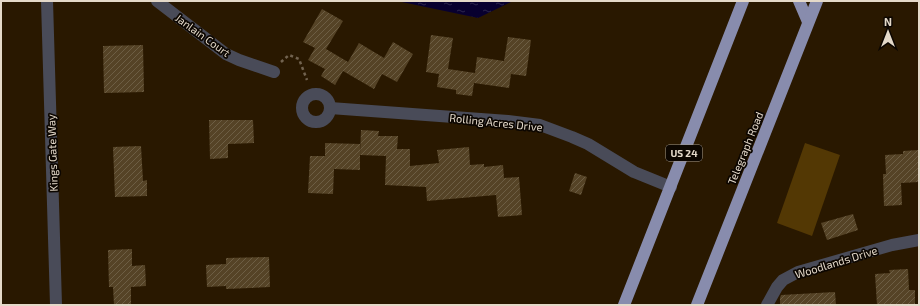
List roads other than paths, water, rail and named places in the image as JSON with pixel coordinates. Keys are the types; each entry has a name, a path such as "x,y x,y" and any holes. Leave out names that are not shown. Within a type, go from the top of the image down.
{"highway":[{"name":"US 24","path":"624,305 743,1"},
{"path":"799,1 808,22"},
{"name":"Telegraph Road","path":"697,305 816,1"}],"street":[{"name":"Kings Gate Way","path":"47,1 56,305"},
{"name":"Janlain Court","path":"157,1 226,54 274,72"},
{"name":"Rolling Acres Drive","path":"330,108 508,121 540,125 588,144 634,172 671,187"},
{"name":"Woodlands Drive","path":"767,305 770,297 783,280 798,272 892,245 919,240"}],"water":[{"path":"397,1 513,1 478,18"}]}
